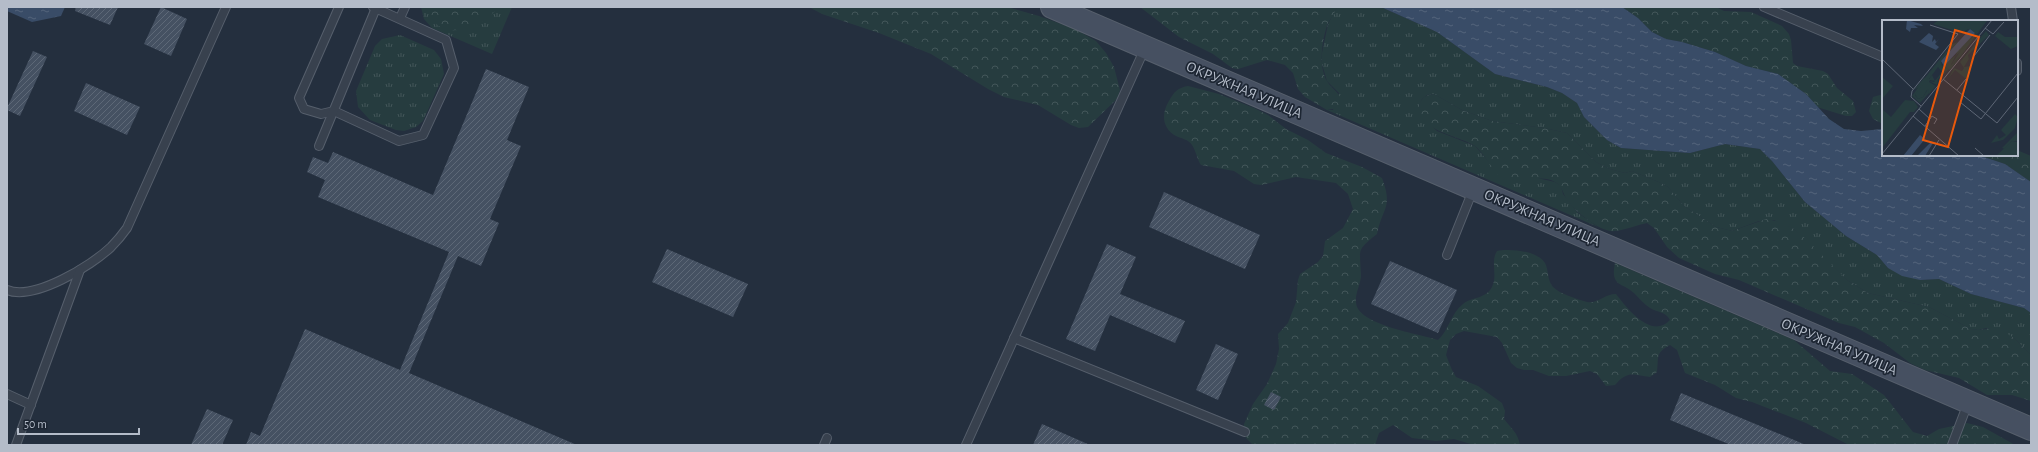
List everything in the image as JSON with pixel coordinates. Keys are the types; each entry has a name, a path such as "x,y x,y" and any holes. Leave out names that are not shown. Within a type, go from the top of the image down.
{"main road":[{"name":"ОКРУЖНАЯ УЛИЦА","path":"1052,7 2031,429"}],"lane":[{"path":"7,290 23,293 60,280 80,270 111,247 127,228 226,7"},
{"path":"319,146 334,111 374,8 400,18 446,40 454,68 423,135 399,141 334,111 321,114 304,109 299,98 339,7"},
{"path":"400,18 405,7"},
{"path":"1764,7 1882,57"},
{"path":"2012,7 2013,20"},
{"path":"966,445 1145,47"},
{"path":"1447,255 1474,189"},
{"path":"16,445 80,270"},
{"path":"1014,338 1245,432"},
{"path":"7,394 31,405"},
{"path":"1952,445 1969,402"}],"green space":[{"path":"421,7 512,7 492,54 432,28 424,19"},
{"path":"427,7 498,7 481,22 460,30 449,30 440,26 432,19"},
{"path":"809,7 1007,7 1039,16 1075,29 1096,41 1106,53 1114,67 1120,90 1118,98 1088,127 1079,128 1071,125 1038,105 1004,97 988,89 931,54 879,33 822,14"},
{"path":"1140,7 1337,7 1326,29 1322,60 1324,75 1329,84 1340,96 1342,103 1338,108 1327,110 1305,97 1298,89 1293,73 1285,65 1267,60 1238,69 1232,68 1213,54 1179,37"},
{"path":"1337,7 1381,7 1437,32 1495,74 1547,87 1562,93 1577,103 1584,117 1607,140 1621,148 1690,153 1725,144 1760,149 1772,161 1805,202 1846,236 1877,255 1888,268 1920,280 1939,279 1971,294 2024,308 2031,313 2031,355 2014,338 1986,328 1979,330 1971,329 1929,307 1868,293 1847,280 1794,229 1774,220 1759,221 1732,231 1716,227 1684,206 1668,187 1661,183 1632,171 1625,173 1610,169 1596,162 1567,133 1544,128 1492,121 1462,110 1434,94 1427,95 1422,99 1419,106 1426,120 1437,131 1475,146 1495,169 1529,179 1537,178 1555,182 1561,186 1563,194 1578,213 1598,227 1327,110 1333,110 1339,93 1327,81 1322,64 1322,53 1328,24"},
{"path":"1622,7 1716,7 1724,11 1751,12 1782,26 1789,34 1791,40 1793,63 1797,66 1823,71 1828,74 1837,88 1853,101 1856,112 1852,116 1846,116 1817,107 1806,94 1778,74 1746,66 1715,52 1682,42 1666,39 1652,32 1638,18"},
{"path":"400,35 434,50 441,59 444,74 423,121 416,127 404,131 396,130 370,120 358,107 356,91 375,46 382,39"},
{"path":"1188,86 1219,94 1254,108 1268,115 1286,129 1308,140 1326,153 1362,167 1382,178 1387,195 1386,207 1377,234 1362,247 1360,255 1361,278 1356,299 1359,310 1366,317 1377,323 1438,340 1463,304 1486,294 1492,287 1494,282 1495,255 1497,251 1502,250 1523,251 1541,259 1545,263 1551,284 1556,290 1564,294 1583,301 1594,302 1612,294 1616,294 1633,314 1647,324 1655,326 1663,325 1670,320 1664,314 1650,308 1634,293 1618,283 1614,276 1615,263 1794,340 1830,371 1852,374 1884,395 1913,432 1927,436 1939,429 1967,423 1983,427 2015,445 1849,445 1806,423 1752,402 1736,398 1715,385 1685,373 1677,350 1670,345 1660,353 1657,372 1650,377 1627,375 1615,385 1606,386 1597,374 1590,371 1566,376 1549,376 1533,370 1517,368 1511,363 1502,343 1497,337 1464,331 1456,334 1450,340 1446,355 1452,370 1456,377 1478,386 1502,403 1505,411 1504,419 1516,434 1520,445 1474,445 1454,439 1436,441 1412,438 1393,425 1379,433 1375,445 1252,444 1243,432 1244,424 1253,404 1267,384 1276,364 1279,349 1278,334 1288,323 1296,302 1300,274 1318,262 1323,256 1325,241 1343,228 1353,209 1348,194 1336,183 1296,177 1261,185 1254,184 1234,171 1201,165 1190,143 1187,140 1171,133 1164,120 1166,106 1173,95 1178,89"},
{"path":"1434,94 1462,110 1492,121 1544,128 1567,133 1596,162 1610,169 1625,173 1632,171 1661,183 1668,187 1684,206 1716,227 1732,231 1766,219 1781,222 1794,229 1807,240 1847,280 1868,293 1929,307 1971,329 1979,330 1993,328 2001,330 2014,338 2031,355 2031,401 2012,395 1987,395 1959,378 1925,370 1910,363 1884,343 1855,327 1839,323 1739,280 1715,274 1679,258 1667,247 1654,228 1647,223 1623,230 1609,231 1603,229 1589,221 1577,211 1566,199 1560,186 1548,179 1542,178 1519,183 1504,180 1499,176 1475,146 1440,131 1424,120 1420,112 1420,103 1426,96"},
{"path":"1882,96 1882,124 1873,119 1869,111 1873,97"},
{"path":"2018,150 2031,156 2031,182 2005,164 1981,156 2018,156"}],"water":[{"path":"7,7 65,7 61,16 32,22 7,11"},
{"path":"1381,7 1622,7 1638,18 1652,32 1666,39 1682,42 1715,52 1746,66 1778,74 1806,94 1829,119 1844,129 1861,131 1882,129 1882,156 1981,156 2005,164 2031,182 2031,313 2024,308 1971,294 1939,279 1920,280 1902,276 1888,268 1877,255 1846,236 1805,202 1772,161 1760,149 1725,144 1690,153 1621,148 1607,140 1584,117 1577,103 1562,93 1547,87 1495,74 1437,32"}],"building":[{"path":"76,7 118,7 110,25 75,11"},
{"path":"161,7 187,19 171,56 144,44"},
{"path":"33,51 47,57 20,116 7,110 7,108"},
{"path":"486,69 529,87 507,140 521,146 490,219 499,223 481,266 458,256 409,373 577,445 246,445 251,432 260,436 305,329 400,370 449,252 318,197 325,180 307,172 313,157 328,163 333,152 433,195"},
{"path":"86,83 140,107 127,135 74,111"},
{"path":"1164,192 1260,235 1245,269 1149,227"},
{"path":"1107,244 1136,257 1120,294 1185,321 1175,343 1110,315 1095,351 1066,339"},
{"path":"667,249 748,284 733,317 652,282"},
{"path":"1390,261 1457,290 1438,333 1371,304"},
{"path":"1216,344 1238,354 1218,400 1196,390"},
{"path":"1271,392 1281,397 1274,410 1264,405"},
{"path":"1681,393 1806,445 1731,445 1670,420"},
{"path":"207,409 233,420 222,445 191,445"},
{"path":"1042,424 1090,445 1033,445"}]}
